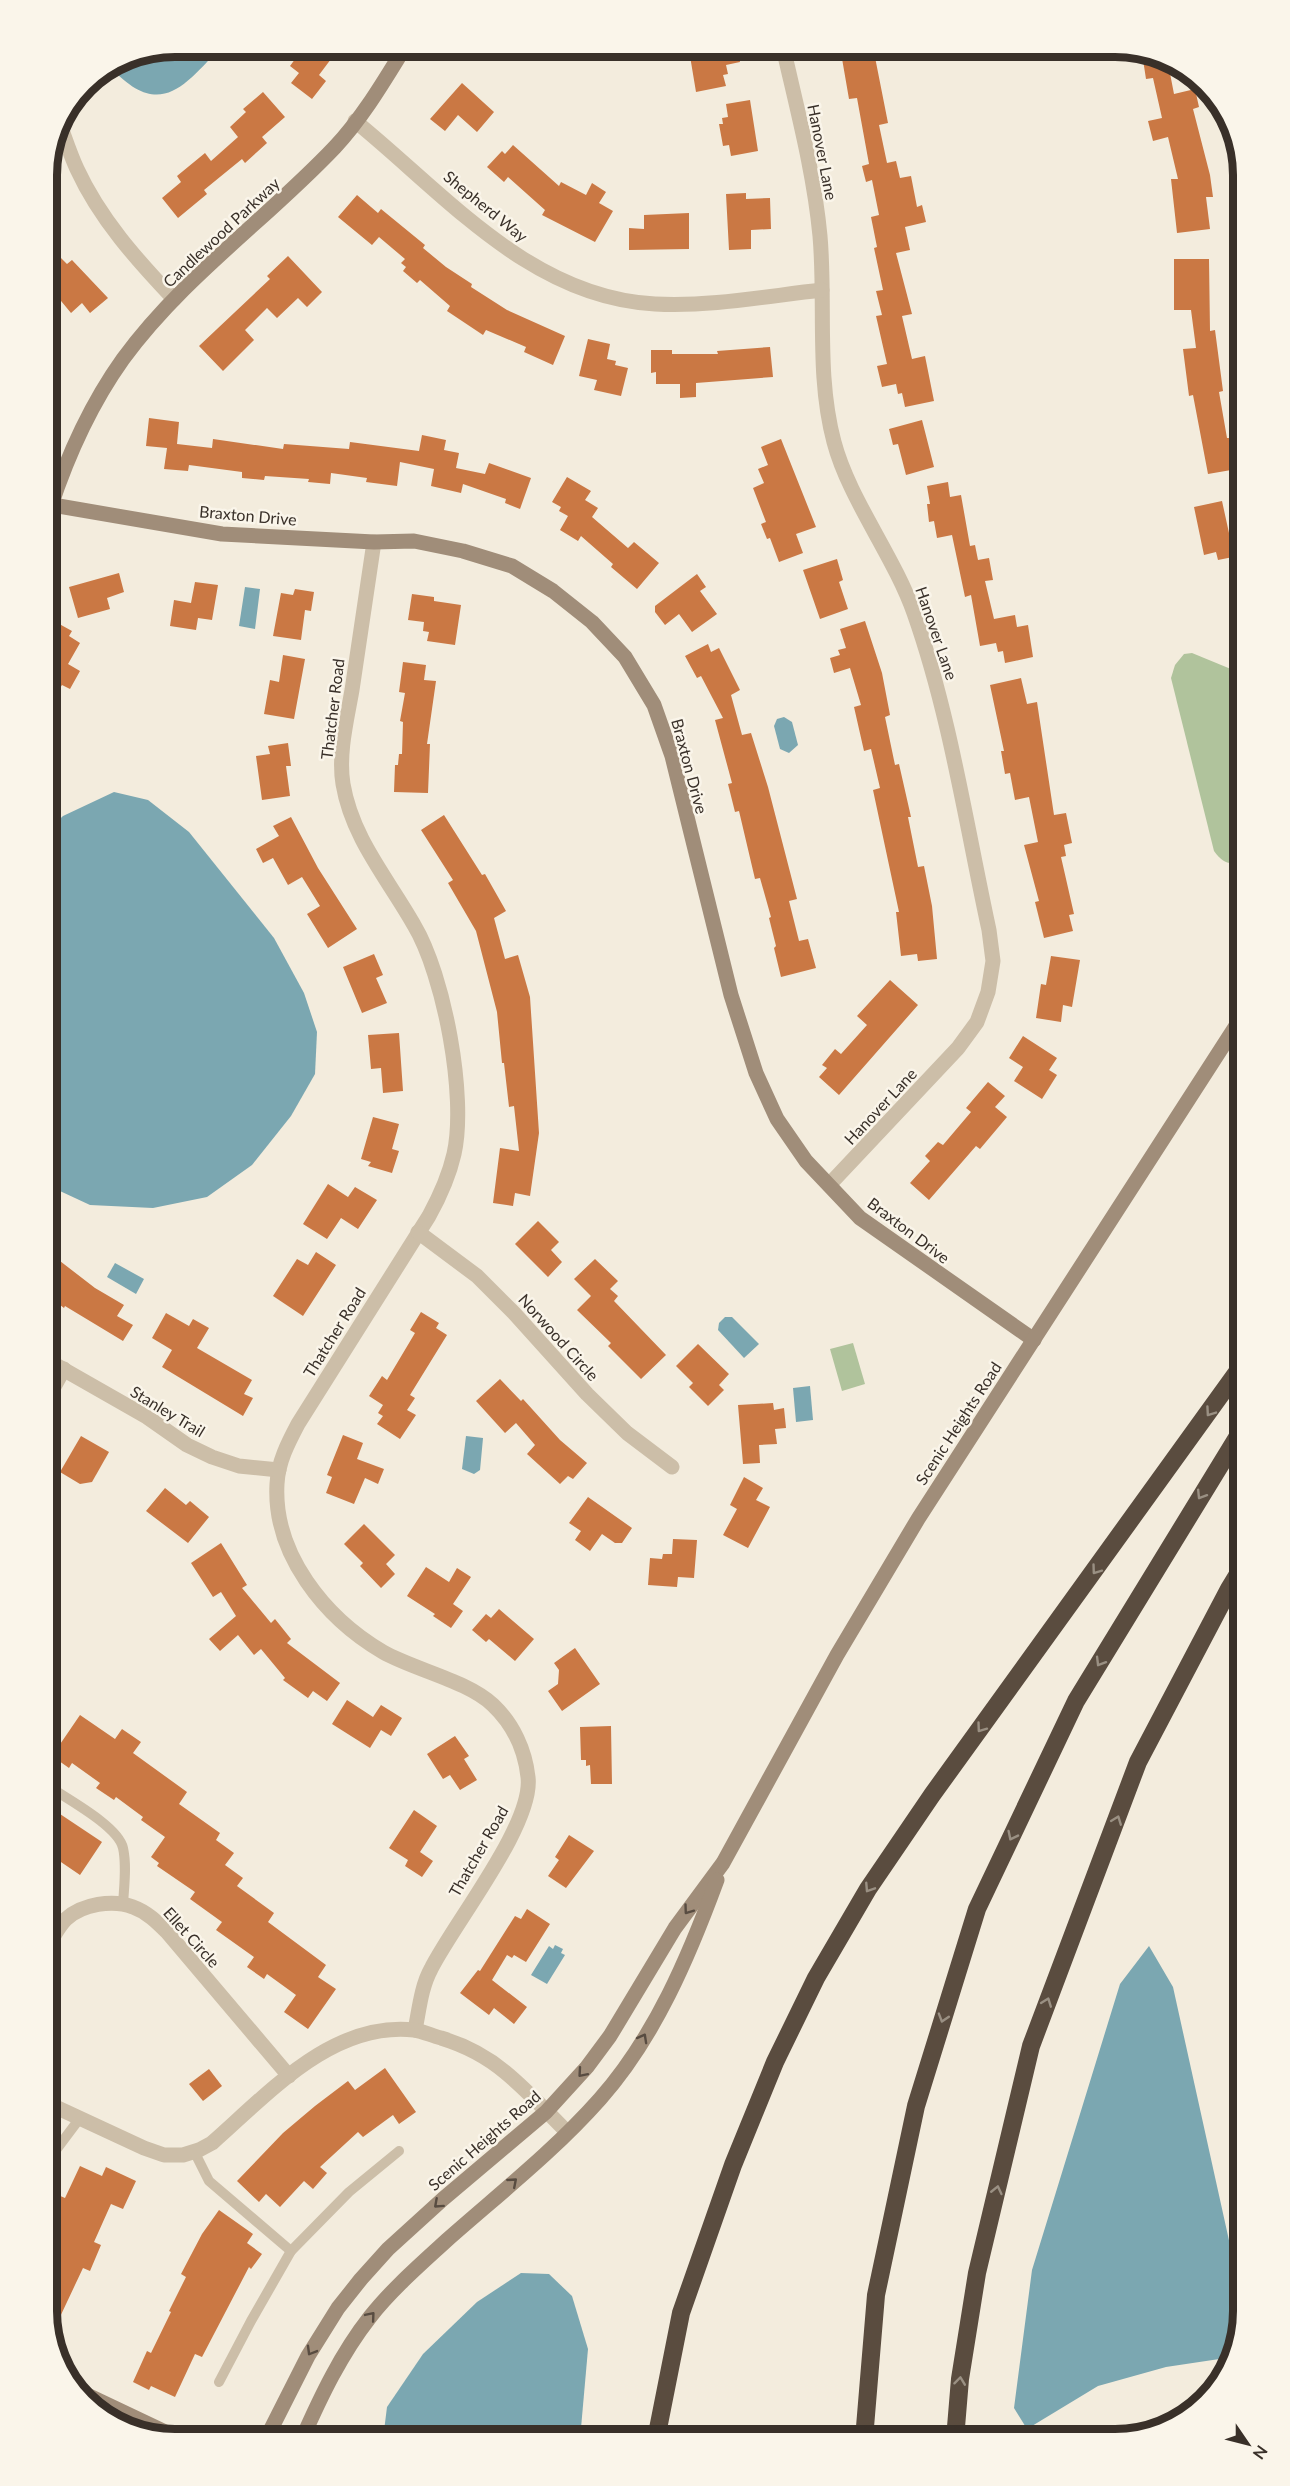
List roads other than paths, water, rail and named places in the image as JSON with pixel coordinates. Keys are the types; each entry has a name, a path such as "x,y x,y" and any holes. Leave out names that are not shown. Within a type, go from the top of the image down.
{"highway":[{"path":"658,2429 681,2313 733,2165 775,2062 816,1978 868,1889 932,1795 1233,1379"},
{"path":"865,2429 876,2295 911,2128 976,1910 1076,1701 1233,1446"},
{"path":"956,2429 960,2379 977,2273 1031,2046 1138,1762 1233,1583"}],"street":[{"name":"Candlewood Parkway","path":"57,484 91,410 124,359 205,266 293,189 336,145 375,96 398,57"},
{"name":"Hanover Lane","path":"785,57 810,173 820,236 824,373 827,408 834,444 905,591 927,650 989,930 993,961 988,992 977,1022 958,1048 829,1185"},
{"name":"Shepherd Way","path":"355,121 496,241 554,278 603,295 654,304 705,303 822,290"},
{"path":"64,135 77,170 104,218 136,259 174,299"},
{"name":"Braxton Drive","path":"57,510 222,534 414,542 463,551 512,566 553,591 592,622 625,657 654,705 672,756 731,995 756,1073 777,1119 806,1161 860,1218 1034,1340"},
{"name":"Thatcher Road","path":"374,542 345,730 342,782 349,810 360,838 416,926 431,959 441,992 448,1028 457,1099 455,1152 440,1197 298,1424 283,1453 277,1484 278,1517 287,1547 303,1576 326,1605 352,1630 383,1651 468,1689 492,1704 511,1726 523,1752 529,1779 525,1807 513,1834 429,1972 414,2030"},
{"name":"Scenic Heights Road","path":"271,2429 308,2356 338,2308 361,2279 388,2249 443,2199 546,2112 587,2067 610,2036 675,1928 723,1863 837,1655 918,1519 1233,1032"},
{"name":"Norwood Circle","path":"418,1232 477,1276 514,1313 587,1394 627,1433 672,1467"},
{"name":"Stanley Trail","path":"57,1365 212,1457 239,1466 279,1470"},
{"path":"57,1381 64,1369"},
{"name":"Scenic Heights Road","path":"307,2429 340,2358 371,2315 421,2264 549,2151 601,2098 632,2058 694,1942 723,1863"},
{"name":"Ellet Circle","path":"57,1932 66,1919 97,1904 133,1906 151,1917 167,1932 289,2076"},
{"path":"57,2108 144,2148 164,2155 183,2155 213,2143 289,2076 346,2040 381,2031 414,2030 471,2049 504,2071 567,2132"},
{"path":"96,2399 156,2428"}],"lane":[{"path":"57,1792 113,1830 123,1846 125,1863 123,1905"},
{"path":"57,2148 80,2118"},
{"path":"194,2151 209,2181 291,2251"},
{"path":"219,2382 250,2321 291,2251 349,2192 399,2151"}],"water":[{"path":"211,57 182,85 169,92 156,95 143,92 127,83 116,73 137,63 159,58"},
{"path":"245,587 260,589 255,629 239,626"},
{"path":"784,717 792,722 798,745 789,753 780,749 774,726 777,719"},
{"path":"114,792 148,800 189,832 274,938 304,993 317,1032 315,1074 291,1116 252,1165 207,1197 153,1208 90,1205 57,1190 57,822 63,816"},
{"path":"115,1263 144,1279 136,1294 107,1277"},
{"path":"725,1317 732,1317 759,1344 744,1358 718,1330 719,1323"},
{"path":"810,1386 813,1420 796,1422 793,1388"},
{"path":"466,1436 483,1438 480,1470 474,1474 462,1469"},
{"path":"555,1945 563,1949 561,1953 565,1955 547,1984 531,1975 549,1946 553,1949"},
{"path":"1149,1946 1173,1987 1233,2258 1231,2334 1223,2358 1166,2367 1098,2386 1027,2429 1014,2408 1032,2270 1120,1984"},
{"path":"521,2273 549,2274 572,2296 588,2349 581,2429 384,2429 387,2407 423,2354 477,2302"}]}
